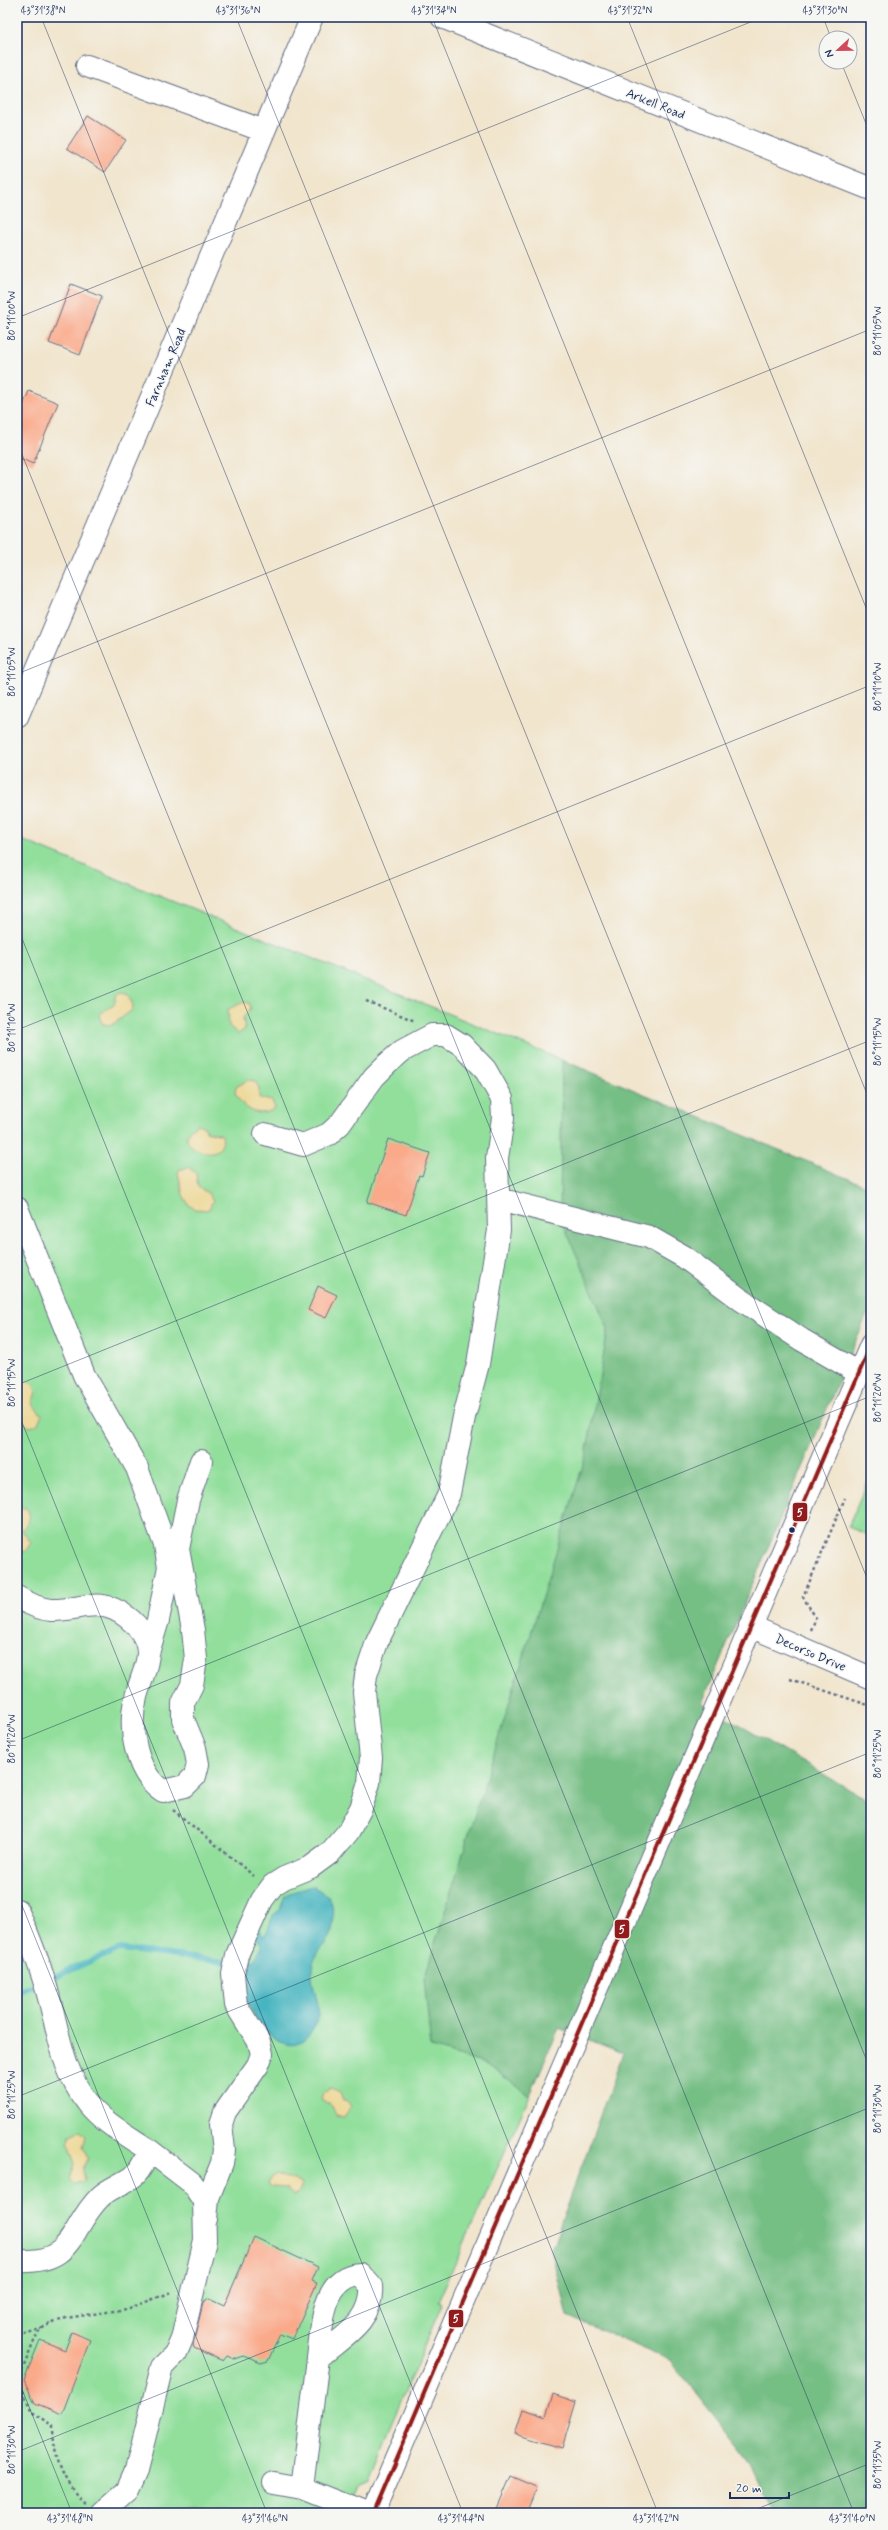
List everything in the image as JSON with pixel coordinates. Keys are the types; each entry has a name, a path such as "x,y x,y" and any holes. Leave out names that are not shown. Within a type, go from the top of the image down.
{"main road":[{"name":"Farnham Road","path":"17,717 312,17"},
{"name":"Arkell Road","path":"442,17 871,189"},
{"path":"87,66 264,131"},
{"path":"95,2510 127,2491 136,2471 162,2366 176,2352 182,2339 205,2240 208,2198 222,2163 224,2150 221,2124 229,2106 258,2065 262,2054 259,2042 236,2005 233,1974 237,1955 262,1900 271,1888 284,1878 311,1867 330,1853 348,1832 361,1808 369,1783 371,1758 364,1692 366,1675 378,1642 449,1494 464,1417 478,1364 499,1230 497,1158 503,1118 502,1099 496,1086 472,1054 446,1036 432,1035 402,1051 374,1077 348,1115 329,1134 303,1145 265,1134"},
{"path":"499,1199 650,1237 684,1257 740,1299 802,1340 859,1373"},
{"path":"17,1208 84,1375 137,1468 165,1545 169,1567 168,1574 135,1699 133,1716 134,1734 139,1759 149,1778 163,1791 171,1791 184,1786 195,1776 198,1764 195,1748 183,1719 184,1703 192,1685 196,1659 191,1615 178,1548 182,1524 201,1461"},
{"path":"373,2513 871,1345"},
{"path":"17,1597 38,1607 51,1610 90,1604 101,1604 114,1609 138,1627 143,1635 148,1653"},
{"name":"Decorso Drive","path":"750,1626 871,1678"},
{"path":"17,1910 44,1981 64,2057 76,2088 88,2104 104,2119 175,2168 199,2191 204,2200 206,2219"},
{"path":"17,2261 40,2260 66,2247 93,2204 112,2187 136,2173 149,2150"},
{"path":"302,2488 318,2358"},
{"path":"274,2483 302,2488 365,2513"}],"path":[{"path":"366,1001 418,1023"},
{"path":"810,1632 816,1618 803,1598 845,1498"},
{"path":"790,1679 871,1706"},
{"path":"168,1804 220,1850 271,1888"},
{"path":"17,2335 47,2326 66,2318 127,2310 174,2291"},
{"path":"47,2326 38,2332 22,2366 18,2384 32,2412 54,2425 53,2439 60,2469 76,2496 95,2510"}],"green space":[{"path":"17,838 562,1060 641,1316 440,1996 530,2095 438,2302 442,2304 368,2479 359,2482 345,2513 17,2513"},
{"path":"562,1060 871,1188 871,1305 702,1703 871,1802 871,2513 775,2513 753,2465 670,2360 567,2316 551,2250 623,2053 559,2028 530,2095 485,2064 431,2048 424,1979 586,1455 608,1329 560,1216"},
{"path":"871,1474 871,1536 848,1527"}],"sand":[{"path":"120,992 127,993 133,1005 132,1010 112,1025 102,1024 100,1013 114,1005 116,996"},
{"path":"244,1002 249,1003 251,1008 243,1018 245,1029 238,1034 229,1026 228,1009"},
{"path":"248,1080 255,1081 259,1088 259,1098 272,1101 275,1108 263,1113 252,1111 242,1103 235,1093 236,1087"},
{"path":"198,1124 206,1128 206,1131 222,1135 221,1145 216,1151 208,1152 199,1150 191,1145 187,1139 189,1132"},
{"path":"188,1167 196,1173 198,1187 208,1193 213,1201 208,1210 195,1209 189,1205 183,1195 178,1173 179,1170"},
{"path":"25,1381 33,1384 36,1392 32,1404 42,1415 37,1425 30,1427 21,1419 17,1402 17,1384"},
{"path":"20,1508 26,1508 29,1514 28,1522 22,1530 31,1543 25,1552 18,1550 17,1512"},
{"path":"331,2088 340,2092 343,2100 346,2100 351,2106 343,2118 336,2116 332,2106 321,2099 323,2092"},
{"path":"80,2131 86,2136 83,2148 88,2159 83,2169 85,2181 75,2184 70,2179 75,2164 68,2144 71,2135"},
{"path":"277,2174 302,2184 299,2192 294,2195 285,2188 271,2187 268,2183 272,2176"}],"water":[{"path":"312,1886 328,1895 333,1919 331,1933 313,1964 312,1980 318,2003 318,2018 315,2026 305,2039 295,2044 284,2043 274,2038 264,2028 248,2005 243,1984 246,1957 254,1961 262,1947 259,1940 254,1939 259,1928 263,1935 266,1935 273,1915 280,1910 284,1897 289,1893"}],"building":[{"path":"88,116 126,140 105,172 67,148"},
{"path":"71,284 102,296 80,355 49,343"},
{"path":"29,391 58,403 33,464 17,457 17,419"},
{"path":"388,1139 430,1153 422,1176 419,1175 406,1215 367,1202"},
{"path":"318,1286 337,1295 326,1318 308,1310"},
{"path":"254,2237 318,2267 312,2281 317,2283 292,2339 280,2334 268,2361 261,2363 243,2356 234,2359 227,2356 223,2361 194,2348 193,2344 203,2303 209,2299 224,2306"},
{"path":"72,2332 90,2340 62,2414 35,2403 24,2380 40,2340 65,2350"},
{"path":"553,2394 576,2402 562,2448 515,2434 523,2409 546,2417"},
{"path":"511,2476 537,2487 526,2513 495,2513"}],"waterway":[{"path":"17,1992 120,1949 225,1962"}],"transit line":[{"name":"5","path":"373,2513 871,1345"}]}
